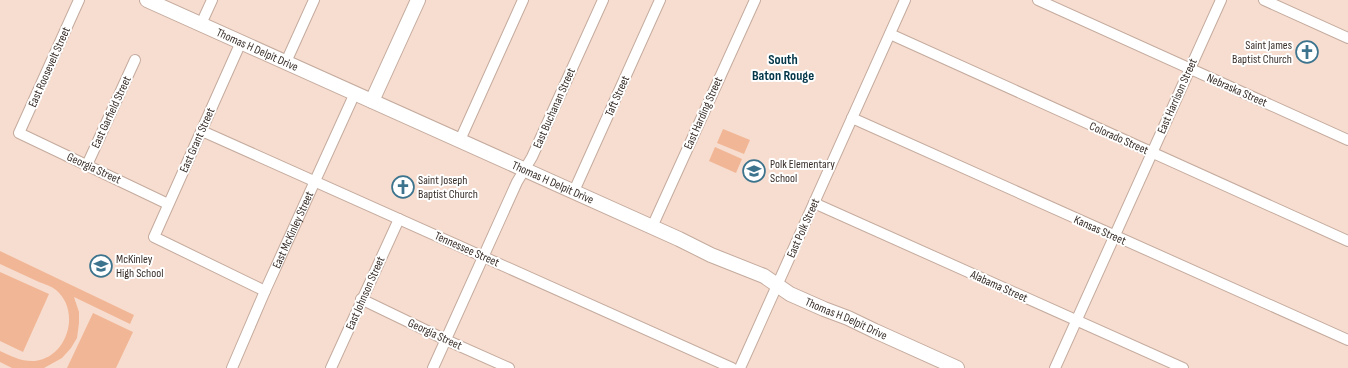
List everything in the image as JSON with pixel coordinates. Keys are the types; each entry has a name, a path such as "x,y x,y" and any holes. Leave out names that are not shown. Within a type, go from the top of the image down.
{"main road":[{"name":"Thomas H Delpit Drive","path":"147,0 524,170 574,191 711,255 764,276 790,294 848,318 957,368"},
{"path":"372,101 418,0"}],"street":[{"name":"East Roosevelt Street","path":"19,133 79,0"},
{"path":"201,24 212,0"},
{"path":"286,62 314,0"},
{"path":"460,140 524,0"},
{"name":"East Buchanan Street","path":"434,368 517,182 532,157 603,0"},
{"name":"Taft Street","path":"574,191 660,0"},
{"name":"East Harding Street","path":"652,227 755,0"},
{"name":"East Polk Street","path":"740,368 905,0"},
{"name":"Nebraska Street","path":"1038,0 1348,140"},
{"name":"East Harrison Street","path":"1055,368 1151,152 1221,0"},
{"path":"1264,0 1348,38"},
{"name":"Colorado Street","path":"890,34 1348,241"},
{"name":"East Grant Street","path":"241,42 154,237 265,290"},
{"name":"East Garfield Street","path":"87,165 135,60"},
{"name":"East McKinley Street","path":"232,368 265,290 355,93"},
{"name":"Kansas Street","path":"852,118 1348,340"},
{"name":"Tennessee Street","path":"202,131 732,368"},
{"name":"Georgia Street","path":"19,133 168,204"},
{"name":"Alabama Street","path":"814,203 1183,368"},
{"name":"East Johnson Street","path":"331,368 399,219"},
{"name":"Georgia Street","path":"362,299 446,340 509,368"}],"shaded area":[{"path":"723,129 750,140 744,154 717,143"},
{"path":"715,147 742,159 736,173 709,161"},
{"path":"0,251 134,315 130,324 74,297 79,312 77,338 62,358 44,368 12,368 0,362 0,351 26,361 35,361 46,358 56,351 63,342 69,321 68,309 64,299 56,290 0,264"},
{"path":"0,272 49,294 23,352 0,341"},
{"path":"93,313 133,332 116,368 67,368"}],"place":[{"name":"Saint James Baptist Church","path":"1307,52"},
{"name":"Polk Elementary School","path":"754,171"},
{"name":"Saint Joseph Baptist Church","path":"403,187"},
{"name":"McKinley High School","path":"101,266"}],"district":[{"name":"South Baton Rouge","path":"783,68"}]}
